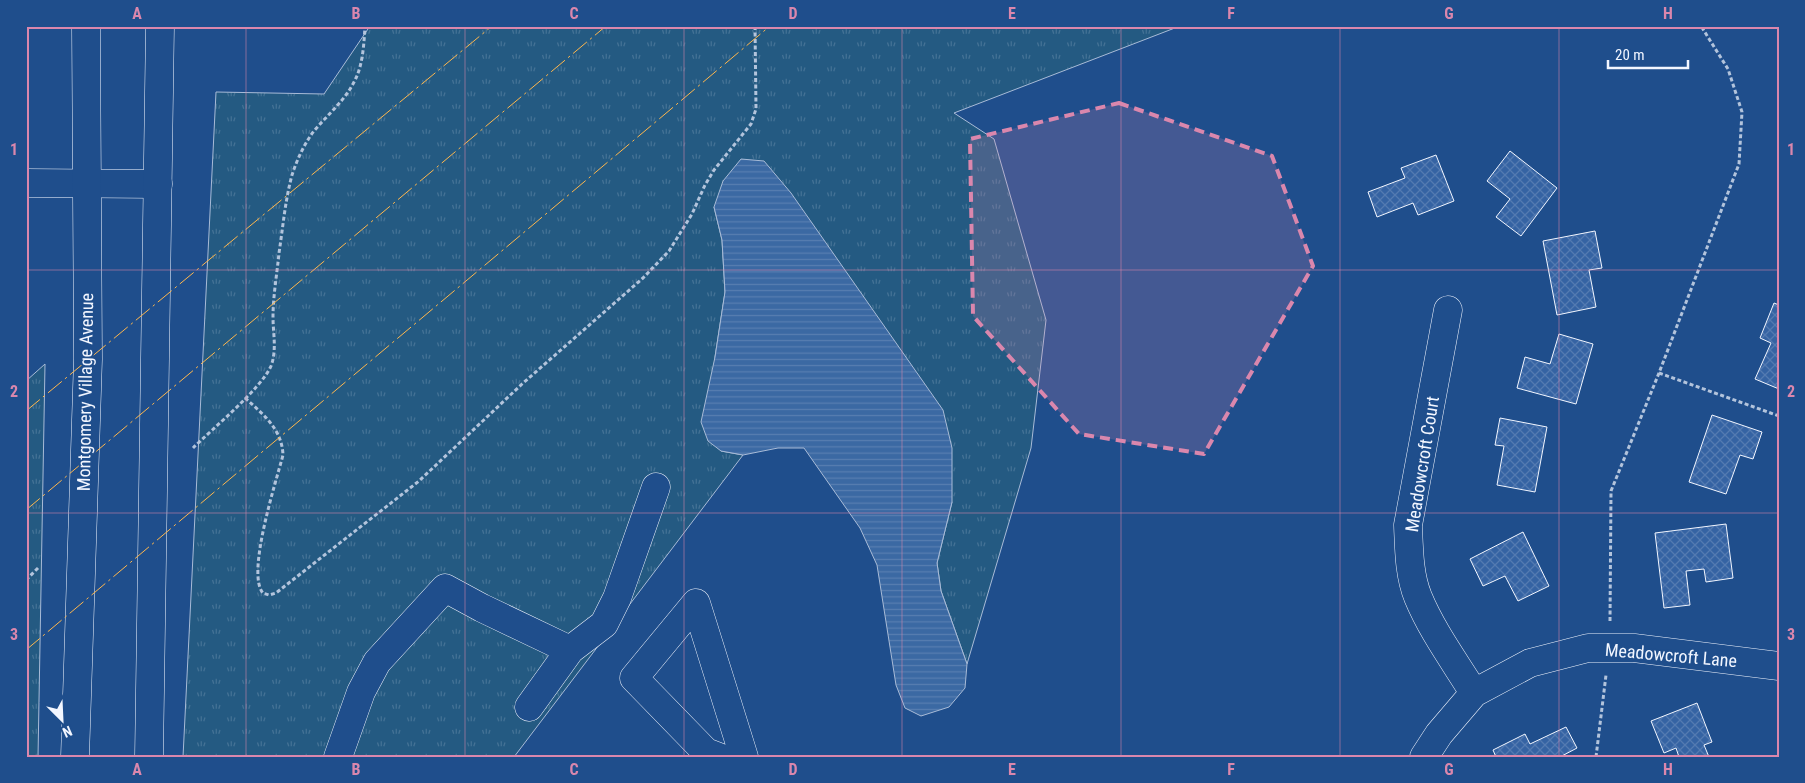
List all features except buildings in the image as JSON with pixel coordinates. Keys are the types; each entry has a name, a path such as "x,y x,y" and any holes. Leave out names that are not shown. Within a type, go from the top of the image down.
{"street":[{"name":"Montgomery Village Avenue","path":"75,757 88,359 86,26"},
{"path":"149,757 160,26"},
{"path":"26,183 158,184"},
{"name":"Meadowcroft Court","path":"1448,310 1408,525 1410,561 1418,596 1433,626 1474,693"},
{"path":"529,707 570,650 604,624 617,598 656,487"},
{"path":"338,757 361,692 377,662 445,588 570,650"},
{"path":"708,756 634,678 696,603 744,757"},
{"name":"Meadowcroft Lane","path":"1424,757 1439,734 1474,693 1530,662 1588,648 1634,648 1779,666"}],"path":[{"path":"193,448 245,398 270,367 275,351 273,318 277,272 285,210 295,168 314,132 340,104 357,76 362,57 365,26"},
{"path":"245,398 266,417 276,430 282,445 283,455 258,552 258,585 263,593 269,595 276,593 420,481 522,384 642,278 669,251 692,214 714,170 745,133 753,117 756,109 755,26"},
{"path":"1596,757 1610,648 1611,491 1659,373 1739,164 1742,112 1728,69 1701,26"},
{"path":"1659,373 1779,416"},
{"path":"26,580 39,567"}],"highlighted area":[{"path":"1119,103 1272,156 1313,266 1204,454 1079,434 973,316 970,139"}],"green space":[{"path":"370,26 1180,26 954,113 994,139 1046,320 1031,448 967,664 941,591 937,563 952,502 714,207 722,240 725,292 715,357 721,451 743,455 514,757 183,757 216,92 324,94"},
{"path":"45,364 38,757 26,757 26,381"}],"shaded area":[{"path":"741,159 764,161 791,193 943,410 952,448 952,502 937,563 941,591 967,664 965,688 949,707 921,716 905,708 896,685 877,565 860,528 804,448 778,448 743,455 721,451 708,441 701,422 715,357 725,292 722,240 714,207 723,181"}],"power":[{"path":"26,411 492,26"},
{"path":"26,510 606,26"},
{"path":"26,650 770,26"}]}
